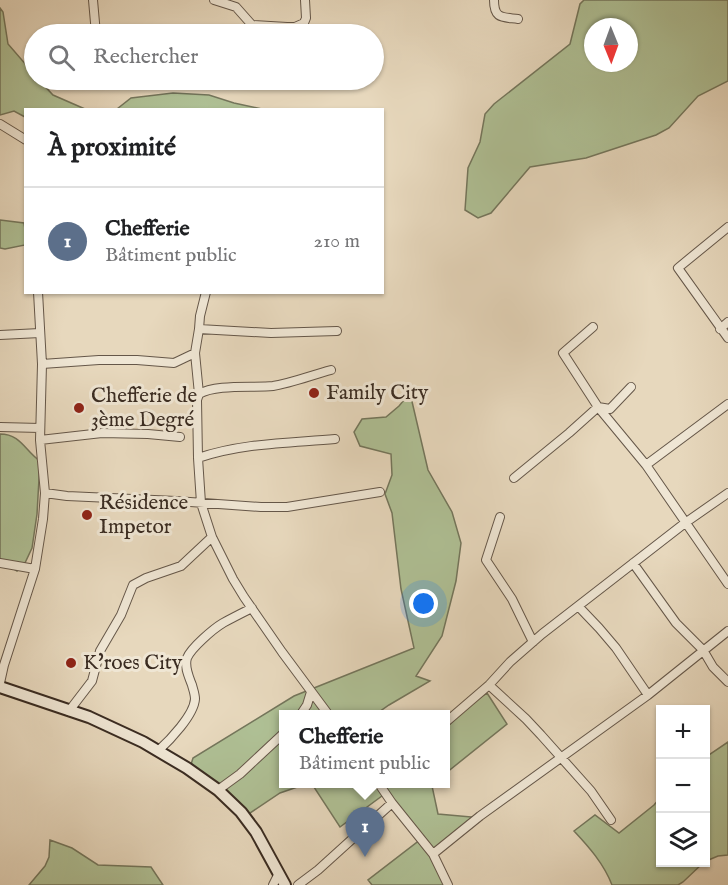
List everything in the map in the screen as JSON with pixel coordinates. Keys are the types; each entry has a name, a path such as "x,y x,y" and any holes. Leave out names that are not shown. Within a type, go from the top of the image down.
{"street":[{"path":"95,24 93,0 99,0"},
{"path":"214,0 236,7 251,24"},
{"path":"302,24 306,18 305,0"},
{"path":"494,0 494,9 497,14 518,19"},
{"path":"0,124 24,139"},
{"path":"728,227 678,268 728,339"},
{"path":"38,294 42,364 40,440 45,493 43,519 35,569 4,665 0,685 90,717 121,731 187,768 231,801 248,820 279,882"},
{"path":"206,294 195,353 199,394 197,400 198,458 201,503 212,537 233,579 282,652 325,710"},
{"path":"720,329 728,322"},
{"path":"593,327 562,353 598,407 646,465 728,584"},
{"path":"199,329 271,333 337,331"},
{"path":"0,334 40,333"},
{"path":"42,364 99,360 174,363 195,353"},
{"path":"199,394 204,391 275,385 331,370"},
{"path":"598,407 610,409 631,387"},
{"path":"646,465 728,404"},
{"path":"514,478 598,407"},
{"path":"0,427 40,428"},
{"path":"40,440 102,433 180,437"},
{"path":"198,458 232,449 335,439"},
{"path":"45,493 287,507 380,492"},
{"path":"450,719 489,686 510,662 533,642 685,523 728,493"},
{"path":"500,517 486,560 512,599 533,642"},
{"path":"69,711 92,681 100,651 117,624 133,585 181,566 212,537"},
{"path":"0,562 35,569"},
{"path":"633,563 676,623 703,650 712,667 728,682"},
{"path":"578,606 616,648 648,695"},
{"path":"158,751 186,720 194,703 194,693 186,666 187,658 194,648 221,624 252,608"},
{"path":"434,854 480,816 648,695 728,630"},
{"path":"489,686 526,719 591,791 611,819"},
{"path":"304,710 308,705 311,692"},
{"path":"218,790 240,774 279,738"},
{"path":"382,788 434,854 448,885"},
{"path":"298,885 318,870 392,803"}],"green space":[{"path":"584,0 728,0 728,81 698,96 669,128 656,135 586,158 530,167 491,213 478,218 465,210 468,168 480,142 485,114 494,104 570,44 580,4"},
{"path":"0,8 3,12 8,44 24,62 24,90 48,90 53,95 83,108 24,108 24,116 14,111 0,115"},
{"path":"173,93 209,95 257,108 118,108 131,98"},
{"path":"0,220 24,223 24,245 0,248"},
{"path":"410,393 428,470 452,512 461,543 456,581 442,636 416,676 430,681 382,710 279,710 279,788 294,788 280,793 244,817 189,771 193,758 294,696 414,648 401,589 392,513 385,494 392,475 391,454 360,446 354,432 362,419 386,417"},
{"path":"0,434 18,440 40,461 37,514 32,548 24,565 17,571 0,560"},
{"path":"487,693 507,724 450,770 450,716"},
{"path":"728,742 728,855 710,859 710,759 710,754"},
{"path":"315,788 432,788 438,814 483,818 435,855 447,885 372,885 368,880 421,839 386,793 340,827"},
{"path":"656,803 656,867 699,867 678,885 612,885 591,850 574,831 595,815 619,833"},
{"path":"50,840 72,848 98,865 151,867 163,885 29,885 45,866 49,857"}],"place":[{"name":"Family City","path":"314,393"},
{"name":"Chefferie de 3ème Degré","path":"79,408"},
{"name":"Résidence Impetor","path":"87,515"},
{"name":"K'roes City","path":"71,663"},
{"name":"Chefferie","path":"365,857"}]}
